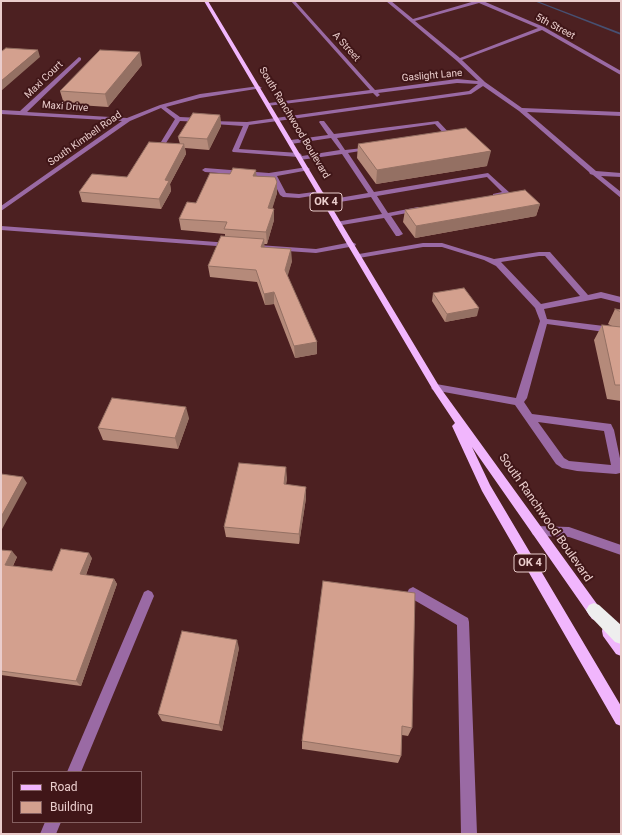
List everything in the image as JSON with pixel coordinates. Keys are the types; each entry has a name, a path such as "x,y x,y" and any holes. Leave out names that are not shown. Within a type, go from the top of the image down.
{"highway":[{"name":"OK 4","path":"594,610 621,636"}],"main road":[{"name":"South Ranchwood Boulevard","path":"206,1 300,156 436,388 621,649"},
{"name":"South Ranchwood Boulevard","path":"446,403 486,488 621,719"}],"street":[{"path":"67,1 79,1"},
{"name":"A Street","path":"294,1 385,104"},
{"path":"388,1 459,60 483,83 521,110 592,173 621,196"},
{"path":"412,21 479,1"},
{"name":"5th Street","path":"479,1 542,28 621,73"},
{"path":"459,60 542,28"},
{"name":"Maxi Court","path":"22,113 79,59"},
{"name":"Gaslight Lane","path":"269,105 458,81 483,83"},
{"name":"Gaslight Lane","path":"214,122 247,124 471,92 483,83"},
{"name":"South Kimbell Road","path":"1,209 128,120 162,106 200,96 259,88"},
{"path":"162,106 178,119 201,120"},
{"path":"521,110 621,114"},
{"name":"Maxi Drive","path":"1,112 128,120"},
{"path":"164,142 178,119"},
{"path":"322,122 374,194 399,234"},
{"path":"291,142 436,122 450,137 435,139"},
{"path":"247,124 235,151 300,156 344,152 375,147"},
{"path":"205,170 272,174 307,169"},
{"path":"592,173 621,175"},
{"path":"272,174 284,195 290,197 321,193"},
{"path":"327,202 488,175 507,193 484,197"},
{"path":"339,224 424,208"},
{"path":"1,228 237,245"},
{"path":"253,246 316,251 352,244"},
{"path":"359,256 423,245 442,245 487,258 499,264 539,307 544,321 522,398 518,402"},
{"path":"494,261 547,254 586,298"},
{"path":"539,307 601,295 621,300"},
{"path":"544,321 612,330"},
{"path":"436,388 518,402 560,461 566,465 616,470 609,430 607,427 529,417"},
{"path":"537,531 569,532 621,550"},
{"path":"413,593 463,622 469,834"},
{"path":"74,771 148,596"},
{"path":"48,834 53,823"}],"building":[{"path":"6,48 38,50 1,81 1,51"},
{"path":"100,50 140,52 105,94 60,91"},
{"path":"193,113 220,115 207,139 178,137"},
{"path":"466,128 491,151 377,170 358,144"},
{"path":"149,142 184,144 165,180 169,181 159,199 79,192 92,174 127,177"},
{"path":"233,168 256,170 253,176 275,177 277,182 268,208 274,209 266,232 224,229 227,222 179,219 187,202 196,203 210,173 230,174"},
{"path":"525,190 540,204 416,226 405,210"},
{"path":"221,236 264,239 261,247 291,249 285,270 317,342 294,346 274,292 264,294 256,270 208,266"},
{"path":"464,288 479,308 447,314 433,293"},
{"path":"602,325 621,327 621,385 615,385"},
{"path":"112,398 186,407 175,438 98,428"},
{"path":"239,463 286,467 284,484 306,487 299,534 224,527"},
{"path":"1,474 23,477 1,517"},
{"path":"61,549 89,553 80,574 114,579 76,681 1,671 1,550 12,551 5,565 52,571"},
{"path":"323,581 415,593 412,728 402,726 401,756 302,741"},
{"path":"182,631 237,640 219,725 158,714"}],"waterway":[{"path":"535,1 621,34"}]}
